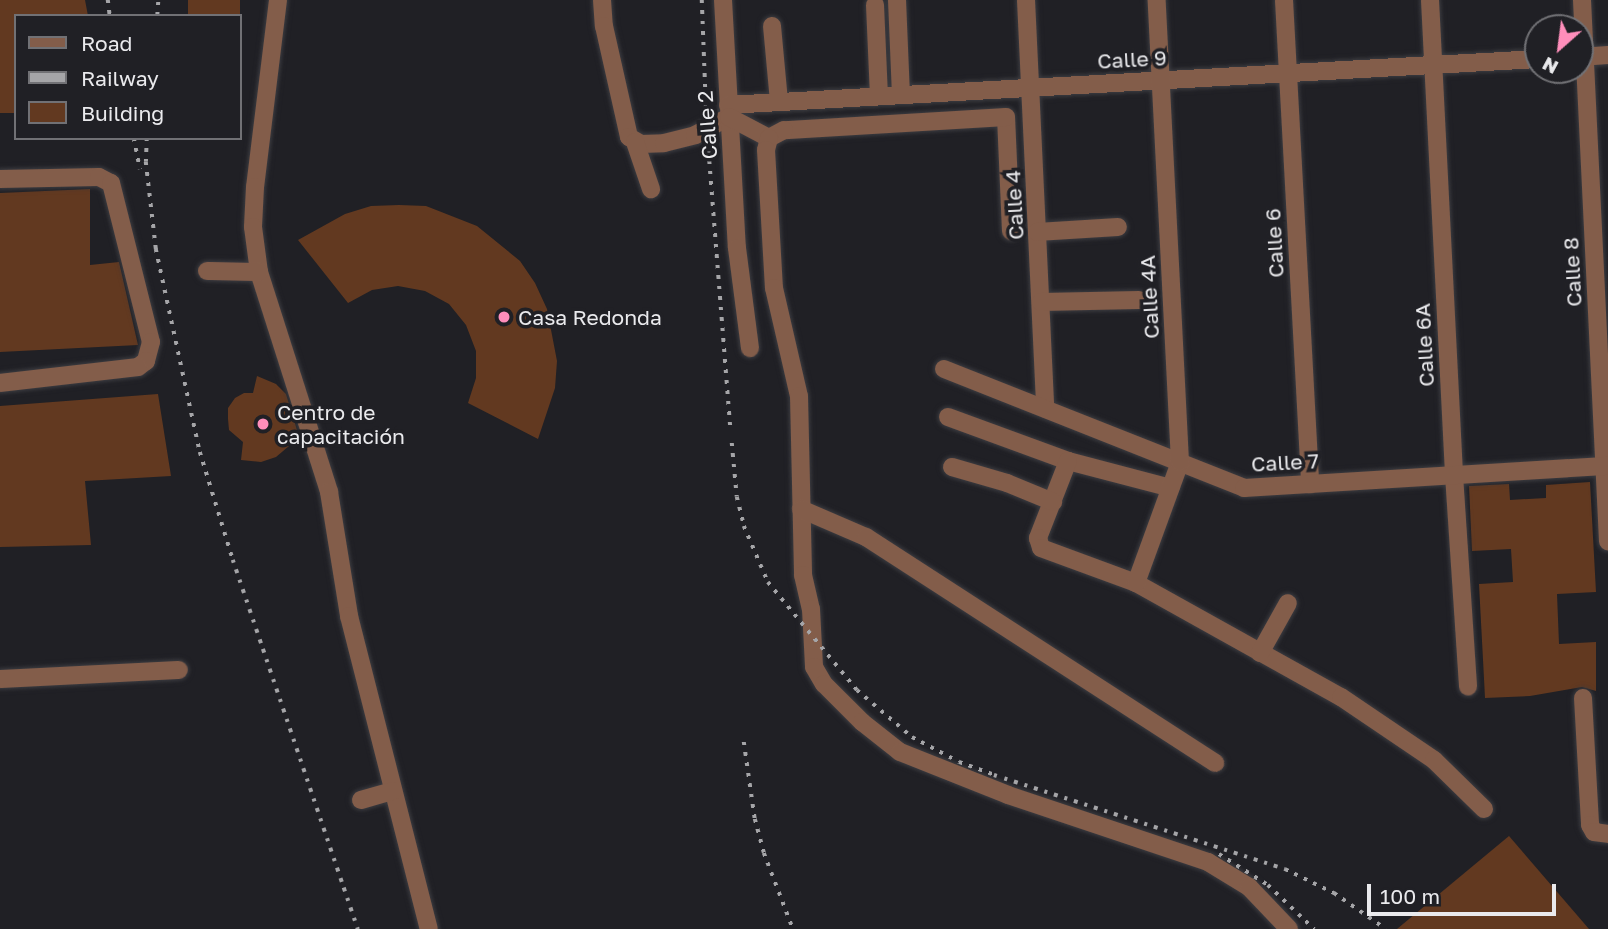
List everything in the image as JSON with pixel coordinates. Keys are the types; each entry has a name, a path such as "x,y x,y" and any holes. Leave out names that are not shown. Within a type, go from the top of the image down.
{"street":[{"path":"278,0 255,187 253,228 259,272 329,492 349,616 429,929"},
{"path":"602,0 604,26 626,131 635,142 651,189"},
{"name":"Calle 2","path":"723,0 737,248 750,348"},
{"path":"897,0 901,95"},
{"name":"Calle 4","path":"1027,0 1045,409"},
{"name":"Calle 4A","path":"1136,583 1180,462 1157,0"},
{"name":"Calle 6","path":"1284,0 1310,484"},
{"name":"Calle 6A","path":"1430,0 1454,475 1468,687"},
{"path":"875,5 879,96"},
{"path":"772,26 779,102"},
{"name":"Calle 9","path":"728,111 779,102 1524,60"},
{"name":"Calle 8","path":"1584,84 1608,541"},
{"path":"1005,89 1011,232"},
{"path":"635,142 664,143 695,135 728,111 769,138"},
{"path":"1006,117 785,130 769,138 766,150 774,288 799,396 803,575 811,610 814,667 824,684 862,722 900,752 1008,795 1208,862 1249,887 1289,929"},
{"path":"0,179 99,177 111,183 151,342 146,361 138,367 0,383"},
{"path":"1037,232 1118,227"},
{"path":"207,271 259,272"},
{"path":"1041,302 1139,300"},
{"name":"Calle 7","path":"944,369 1244,488 1606,467"},
{"path":"948,417 1068,461 1171,488"},
{"path":"1068,461 1038,538 1041,548 1136,583 1341,696 1434,760 1485,809"},
{"path":"952,467 1007,482 1053,502"},
{"path":"801,509 866,537 1215,763"},
{"path":"1260,653 1288,603"},
{"path":"0,680 179,670"},
{"path":"1583,698 1590,825 1597,833 1608,834"},
{"path":"361,800 394,791"}],"building":[{"path":"0,0 85,0 88,14 14,14 14,113 0,113"},
{"path":"188,0 240,0 240,14 188,14"},
{"path":"90,189 90,265 119,262 138,345 0,352 0,193"},
{"name":"Casa Redonda","path":"371,206 426,206 477,226 520,261 535,283 547,309 557,361 555,388 538,439 468,403 476,378 476,351 466,325 449,304 425,291 398,286 372,290 348,303 298,240 345,214"},
{"name":"Centro de capacitación","path":"257,376 276,384 286,394 297,430 289,446 276,457 261,462 241,460 243,442 229,430 228,419 228,408 235,398 244,393 253,393"},
{"path":"158,394 171,476 85,481 91,545 0,547 0,406"},
{"path":"1590,482 1596,592 1557,594 1559,644 1596,642 1596,691 1582,687 1530,696 1485,698 1479,584 1513,582 1511,549 1472,551 1469,486 1509,484 1510,500 1546,498 1546,485"},
{"path":"1509,836 1589,929 1397,929"}],"railway":[{"path":"108,0 110,14"},
{"path":"157,14 158,0"},
{"path":"702,0 707,129 731,431"},
{"path":"134,140 140,169"},
{"path":"147,140 146,162 156,249 200,452 233,560 358,929"},
{"path":"732,443 737,497 744,526 768,582 857,690 912,737 959,762 994,775 1285,869 1334,893 1386,929"},
{"path":"744,742 755,819 764,853 793,929"},
{"path":"1219,854 1268,885 1314,929"}],"place":[{"name":"Casa Redonda","path":"504,317"},
{"name":"Centro de capacitación","path":"263,424"}]}
